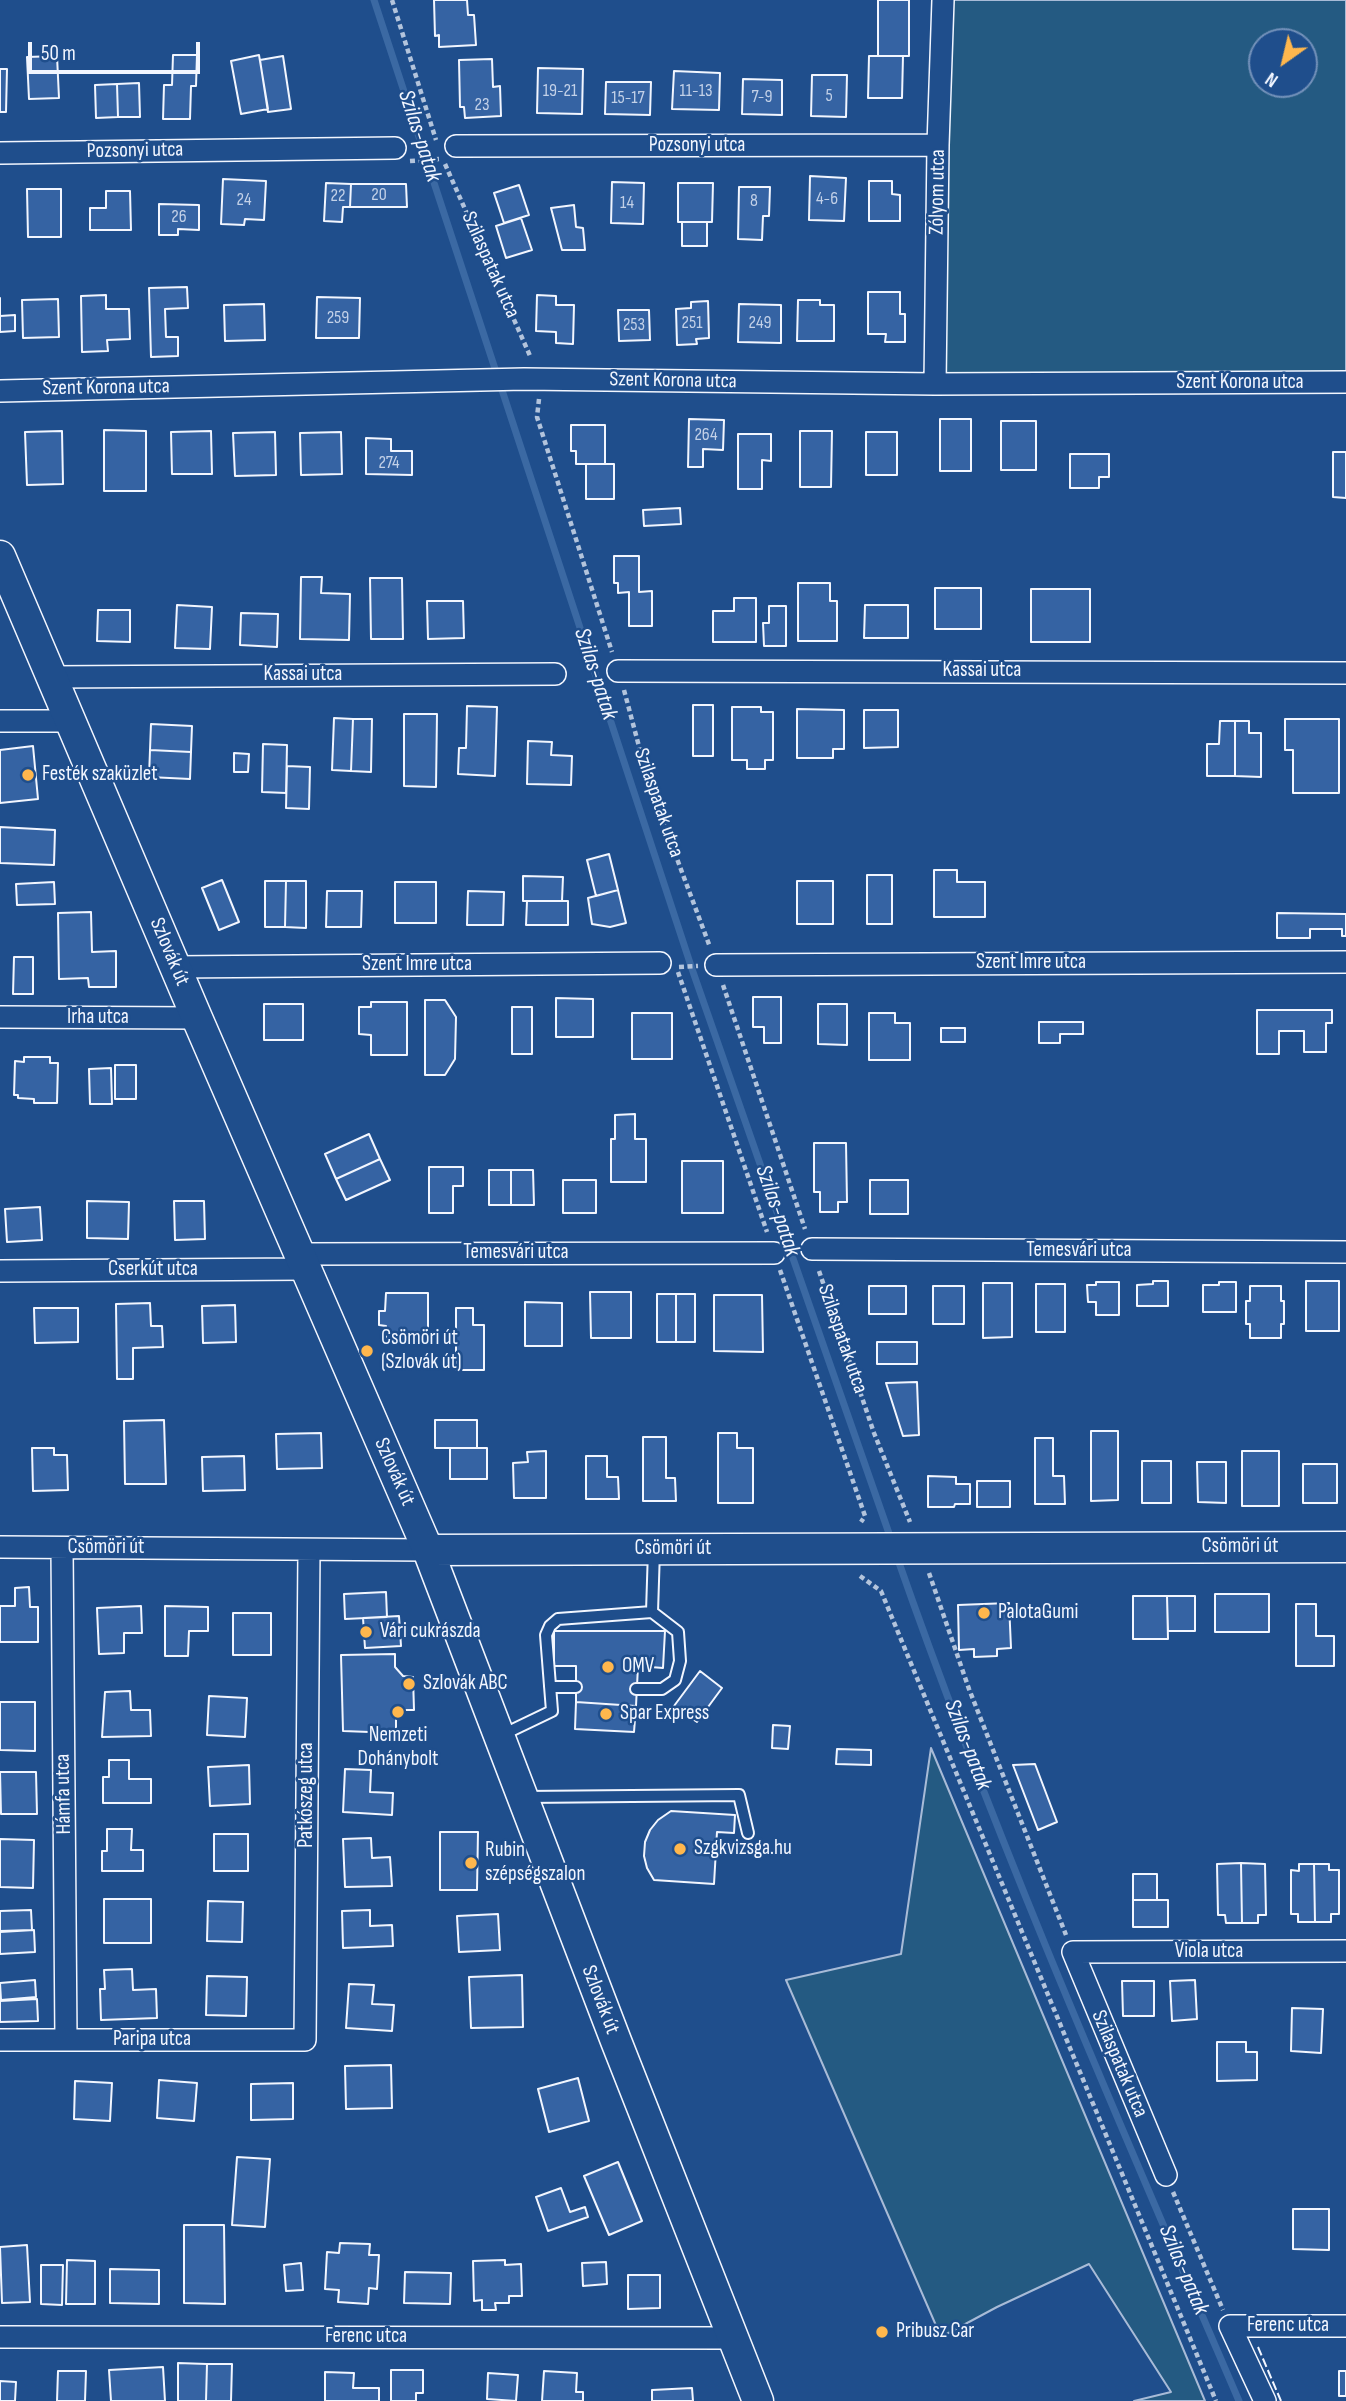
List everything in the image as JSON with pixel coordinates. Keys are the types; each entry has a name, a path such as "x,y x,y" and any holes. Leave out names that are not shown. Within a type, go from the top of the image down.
{"main road":[{"name":"Szlovák út","path":"0,556 428,1550 758,2401"},
{"name":"Csömöri út","path":"428,1550 846,1547 915,1536 1346,1547"}],"street":[{"name":"Zólyom utca","path":"935,384 943,0"},
{"name":"Pozsonyi utca","path":"446,150 938,145"},
{"name":"Pozsonyi utca","path":"0,153 395,148"},
{"name":"Szent Korona utca","path":"0,391 532,379 935,384 1346,382"},
{"name":"Kassai utca","path":"618,671 1346,673"},
{"name":"Kassai utca","path":"52,677 555,674"},
{"path":"0,720 71,722"},
{"name":"Szent Imre utca","path":"716,965 1346,962"},
{"name":"Szent Imre utca","path":"175,967 668,965"},
{"name":"Irha utca","path":"0,1017 197,1018"},
{"name":"Temesvári utca","path":"812,1249 1346,1252"},
{"name":"Temesvári utca","path":"302,1261 774,1253"},
{"name":"Cserkút utca","path":"0,1271 302,1261"},
{"name":"Csömöri út","path":"0,1546 428,1550"},
{"name":"Hámfa utca","path":"62,1548 66,2040"},
{"name":"Patkószeg utca","path":"305,2040 309,1550"},
{"name":"Viola utca","path":"1073,1952 1346,1951"},
{"name":"Szilaspatak utca","path":"1073,1952 1166,2175"},
{"name":"Paripa utca","path":"0,2040 305,2040"},
{"path":"1230,2326 1265,2401"},
{"name":"Ferenc utca","path":"1230,2326 1346,2326"},
{"name":"Ferenc utca","path":"0,2337 733,2338"}],"lane":[{"path":"652,1612 654,1550"},
{"path":"500,1736 552,1711 545,1635 558,1619 652,1612 678,1632 680,1661 675,1680 662,1689 636,1689"},
{"path":"550,1687 576,1687"},
{"path":"523,1797 739,1795 748,1833"}],"path":[{"name":"Szilaspatak utca","path":"392,0 532,379 537,417 618,671 649,784 716,965 874,1433 915,1536 969,1689 1073,1952"},
{"path":"412,163 446,150"},
{"path":"668,965 774,1253 865,1516 846,1547 849,1567 881,1591 1216,2401"},
{"path":"1166,2175 1230,2326"}],"shaded area":[{"path":"943,0 1346,0 1346,382 935,384"},
{"path":"931,1748 1205,2401 1134,2401 1171,2392 1089,2264 997,2307 941,2337 786,1980 901,1954"}],"building":[{"path":"434,0 467,0 468,15 474,15 476,45 439,47 439,35 435,36"},
{"path":"878,0 909,0 909,56 878,56"},
{"path":"173,55 197,55 196,86 191,86 190,119 163,119 164,85 172,85"},
{"path":"259,55 268,109 241,114 231,61"},
{"path":"57,56 59,98 29,99 27,57"},
{"path":"283,56 291,109 268,112 260,60"},
{"path":"869,56 903,56 902,98 868,98"},
{"path":"492,59 493,87 500,86 501,116 465,118 464,107 460,107 459,60"},
{"path":"538,68 583,69 582,114 537,113"},
{"path":"0,69 7,69 6,112 0,112"},
{"path":"674,71 720,73 719,110 672,109"},
{"path":"812,75 847,75 846,117 811,116"},
{"path":"743,79 782,80 782,115 742,114"},
{"path":"606,82 651,82 650,115 605,114"},
{"path":"139,83 140,117 118,117 117,84"},
{"path":"117,84 118,117 96,118 95,85"},
{"path":"810,176 846,178 844,221 809,220"},
{"path":"223,179 266,181 264,220 245,219 244,225 221,224"},
{"path":"869,181 892,181 892,194 900,195 900,221 869,221"},
{"path":"612,182 644,183 643,224 611,223"},
{"path":"326,183 351,184 350,207 343,207 342,222 324,221"},
{"path":"678,183 713,183 712,222 678,222"},
{"path":"351,184 406,184 407,207 350,207"},
{"path":"519,185 529,215 504,223 494,193"},
{"path":"739,187 770,187 769,216 763,216 762,240 738,239"},
{"path":"27,189 61,189 61,237 28,237"},
{"path":"106,191 130,191 131,230 90,230 90,208 106,208"},
{"path":"159,204 199,205 199,230 178,229 178,235 159,235"},
{"path":"574,205 576,227 583,228 585,250 562,250 551,208"},
{"path":"521,218 532,250 506,258 496,226"},
{"path":"682,222 707,222 707,246 682,246"},
{"path":"187,287 188,308 165,309 166,337 178,337 178,356 151,357 149,288"},
{"path":"868,292 900,292 900,314 905,314 905,342 885,342 886,334 868,334"},
{"path":"106,295 106,309 129,309 130,339 107,340 108,351 82,352 81,296"},
{"path":"537,295 556,296 556,305 574,305 573,344 556,343 556,332 536,331"},
{"path":"317,297 360,298 359,338 316,338"},
{"path":"58,299 59,337 23,338 22,300"},
{"path":"798,300 820,300 820,305 834,305 834,341 797,341"},
{"path":"708,301 709,338 696,339 697,344 677,345 676,309 691,308 691,302"},
{"path":"264,304 265,340 225,341 224,305"},
{"path":"739,304 781,305 781,343 738,342"},
{"path":"618,310 649,310 650,340 619,341"},
{"path":"15,315 15,331 0,332 0,316"},
{"path":"689,419 724,420 723,450 703,449 703,467 688,467"},
{"path":"940,419 971,419 971,471 940,471"},
{"path":"1001,421 1036,421 1036,470 1001,470"},
{"path":"571,425 605,425 605,464 576,464 576,451 571,451"},
{"path":"104,430 146,431 146,491 104,491"},
{"path":"62,431 63,484 27,485 25,432"},
{"path":"211,431 212,474 172,474 171,432"},
{"path":"800,431 832,431 831,487 800,487"},
{"path":"275,432 276,475 235,476 233,433"},
{"path":"341,432 342,474 301,475 300,433"},
{"path":"866,432 897,432 897,475 866,475"},
{"path":"738,434 771,434 771,461 762,460 762,489 738,489"},
{"path":"366,438 391,439 391,451 412,451 412,475 366,474"},
{"path":"1333,452 1346,452 1346,498 1333,497"},
{"path":"1070,454 1109,454 1109,477 1099,477 1099,488 1070,488"},
{"path":"586,464 614,464 614,499 586,499"},
{"path":"680,508 681,524 644,526 643,510"},
{"path":"614,556 639,556 639,592 652,591 652,626 629,626 629,592 618,593 618,583 614,583"},
{"path":"301,577 322,577 321,593 350,594 349,640 300,639"},
{"path":"370,578 402,578 403,639 371,639"},
{"path":"798,583 830,583 830,601 837,601 837,641 798,641"},
{"path":"935,588 981,588 981,629 935,629"},
{"path":"1031,589 1090,589 1090,642 1031,642"},
{"path":"734,598 756,598 756,642 713,642 713,611 734,611"},
{"path":"427,601 463,601 464,638 428,639"},
{"path":"177,605 212,607 210,649 175,648"},
{"path":"865,605 908,605 908,638 864,638"},
{"path":"769,606 786,606 786,646 764,646 763,623 769,623"},
{"path":"98,610 130,610 130,642 97,641"},
{"path":"241,613 278,614 277,647 240,645"},
{"path":"693,705 713,705 713,756 693,756"},
{"path":"467,706 497,707 495,776 458,774 459,748 466,748"},
{"path":"732,707 761,707 761,712 773,712 773,760 765,760 765,769 747,769 747,760 732,760"},
{"path":"797,709 844,710 844,749 833,749 833,758 797,758"},
{"path":"864,710 898,710 898,747 864,748"},
{"path":"404,714 437,714 436,787 404,786"},
{"path":"334,718 353,719 351,771 332,770"},
{"path":"353,719 372,719 371,772 351,771"},
{"path":"1285,719 1339,719 1339,793 1293,793 1293,750 1285,750"},
{"path":"1220,721 1235,721 1235,776 1207,776 1207,744 1219,744"},
{"path":"1235,721 1249,721 1249,733 1261,733 1261,777 1235,776"},
{"path":"151,724 192,726 191,752 150,750"},
{"path":"528,741 552,742 551,755 572,756 571,785 527,784"},
{"path":"263,744 287,745 286,793 262,792"},
{"path":"33,746 38,799 0,803 0,750"},
{"path":"150,750 191,752 190,779 149,777"},
{"path":"234,753 249,754 248,772 234,772"},
{"path":"287,766 310,767 309,809 286,808"},
{"path":"0,827 55,830 54,865 0,863"},
{"path":"609,854 618,890 596,896 587,860"},
{"path":"934,870 957,870 957,882 985,882 985,917 934,917"},
{"path":"867,875 892,875 892,924 867,924"},
{"path":"523,876 563,877 562,901 523,901"},
{"path":"222,880 239,922 219,930 202,888"},
{"path":"265,881 286,881 285,927 265,927"},
{"path":"286,881 306,881 306,928 285,927"},
{"path":"797,881 833,881 833,924 797,924"},
{"path":"54,882 55,904 17,905 16,884"},
{"path":"395,882 436,882 436,923 395,923"},
{"path":"618,890 626,923 610,927 592,924 588,898"},
{"path":"327,891 362,891 361,927 326,927"},
{"path":"468,891 504,892 503,925 467,925"},
{"path":"527,901 568,901 568,925 526,925"},
{"path":"91,912 92,952 116,951 116,987 89,987 88,978 59,979 58,913"},
{"path":"1277,913 1346,914 1346,936 1342,936 1342,929 1310,929 1310,938 1277,938"},
{"path":"14,957 33,957 33,994 13,994"},
{"path":"753,997 781,997 781,1043 764,1043 764,1027 753,1027"},
{"path":"556,998 593,999 593,1037 556,1037"},
{"path":"425,1000 445,1000 456,1017 455,1059 445,1075 425,1075"},
{"path":"371,1002 407,1002 407,1055 371,1055 371,1035 359,1034 359,1007 371,1007"},
{"path":"264,1004 303,1004 303,1040 264,1040"},
{"path":"818,1004 847,1004 847,1045 818,1044"},
{"path":"512,1007 532,1007 532,1054 512,1054"},
{"path":"1257,1010 1332,1010 1332,1023 1326,1023 1326,1052 1304,1052 1304,1031 1279,1031 1279,1054 1257,1054"},
{"path":"632,1013 672,1013 672,1059 632,1059"},
{"path":"869,1013 895,1013 895,1023 910,1023 910,1060 869,1060"},
{"path":"1039,1022 1083,1022 1083,1034 1060,1034 1060,1043 1039,1043"},
{"path":"941,1028 965,1028 965,1042 941,1042"},
{"path":"24,1057 50,1057 50,1063 58,1063 57,1103 34,1103 34,1099 18,1098 18,1095 14,1095 15,1061 24,1062"},
{"path":"115,1065 136,1065 136,1099 115,1099"},
{"path":"111,1068 112,1104 90,1104 89,1069"},
{"path":"635,1114 635,1139 646,1139 646,1182 611,1182 611,1139 615,1139 615,1115"},
{"path":"369,1134 380,1159 336,1179 325,1154"},
{"path":"814,1143 846,1143 847,1202 838,1202 838,1212 820,1212 820,1192 814,1192"},
{"path":"380,1159 390,1180 346,1200 336,1179"},
{"path":"682,1161 723,1161 723,1213 682,1213"},
{"path":"429,1167 463,1167 463,1186 453,1186 453,1213 429,1213"},
{"path":"489,1170 511,1170 511,1205 489,1205"},
{"path":"511,1170 533,1170 534,1205 511,1205"},
{"path":"563,1180 596,1180 596,1213 563,1213"},
{"path":"870,1180 908,1180 908,1214 870,1214"},
{"path":"87,1201 129,1202 128,1239 87,1238"},
{"path":"174,1201 204,1201 205,1239 175,1240"},
{"path":"40,1207 42,1240 7,1242 5,1209"},
{"path":"1153,1281 1168,1281 1168,1306 1137,1306 1137,1285 1153,1284"},
{"path":"1306,1281 1339,1281 1339,1331 1306,1331"},
{"path":"1096,1282 1119,1282 1119,1315 1096,1315 1096,1302 1088,1302 1087,1285 1096,1285"},
{"path":"1219,1282 1236,1282 1236,1312 1203,1312 1203,1285 1219,1285"},
{"path":"983,1283 1012,1283 1012,1337 983,1338"},
{"path":"1036,1284 1065,1284 1065,1332 1036,1332"},
{"path":"869,1286 906,1286 906,1314 869,1314"},
{"path":"933,1286 964,1286 964,1324 933,1324"},
{"path":"1250,1286 1281,1286 1284,1324 1281,1324 1281,1338 1250,1338 1250,1324 1246,1324 1246,1301 1250,1301"},
{"path":"590,1292 631,1292 631,1338 591,1338"},
{"path":"386,1293 428,1293 428,1339 386,1339 386,1326 379,1325 379,1311 385,1311"},
{"path":"657,1294 676,1294 676,1342 657,1342"},
{"path":"676,1294 695,1294 695,1342 676,1342"},
{"path":"714,1295 762,1295 763,1352 714,1351"},
{"path":"525,1302 562,1303 562,1346 525,1346"},
{"path":"150,1303 151,1326 162,1326 163,1347 133,1348 133,1379 117,1379 116,1304"},
{"path":"235,1305 236,1342 203,1343 202,1306"},
{"path":"34,1308 78,1308 78,1342 35,1343"},
{"path":"456,1308 473,1308 473,1325 484,1325 484,1370 456,1370"},
{"path":"877,1342 917,1342 917,1364 877,1364"},
{"path":"917,1382 919,1435 903,1436 886,1383"},
{"path":"164,1420 166,1484 125,1484 124,1421"},
{"path":"435,1420 477,1420 477,1448 435,1448"},
{"path":"1091,1431 1118,1431 1118,1500 1091,1501"},
{"path":"321,1433 322,1468 277,1469 276,1434"},
{"path":"718,1433 737,1433 737,1448 753,1448 753,1503 718,1503"},
{"path":"643,1437 666,1437 666,1478 675,1478 676,1501 643,1501"},
{"path":"1035,1438 1053,1438 1053,1476 1064,1476 1065,1504 1035,1504"},
{"path":"32,1448 54,1448 54,1455 67,1455 68,1490 33,1491"},
{"path":"450,1448 487,1448 487,1479 450,1479"},
{"path":"546,1451 546,1498 514,1498 513,1463 528,1462 527,1452"},
{"path":"1242,1451 1279,1451 1279,1506 1242,1506"},
{"path":"244,1456 245,1490 203,1491 202,1457"},
{"path":"586,1456 607,1456 607,1477 618,1477 619,1499 586,1499"},
{"path":"1142,1461 1171,1461 1171,1503 1142,1503"},
{"path":"1197,1462 1226,1462 1226,1503 1198,1502"},
{"path":"1303,1464 1337,1464 1337,1503 1303,1503"},
{"path":"928,1476 956,1477 956,1484 970,1484 970,1504 928,1507"},
{"path":"977,1481 1010,1481 1010,1507 977,1507"},
{"path":"29,1587 30,1607 38,1607 38,1642 0,1642 0,1606 15,1606 15,1588"},
{"path":"386,1592 387,1617 345,1619 344,1594"},
{"path":"1215,1594 1269,1594 1269,1632 1215,1632"},
{"path":"1133,1596 1167,1596 1168,1639 1133,1639"},
{"path":"1167,1596 1195,1596 1195,1631 1168,1631"},
{"path":"1009,1603 1011,1648 997,1649 997,1656 974,1657 974,1649 959,1650 958,1605"},
{"path":"1296,1604 1316,1604 1316,1636 1334,1636 1334,1666 1296,1666"},
{"path":"141,1606 142,1633 124,1633 124,1653 99,1654 97,1608"},
{"path":"165,1606 208,1607 208,1631 189,1631 188,1656 165,1656"},
{"path":"233,1613 271,1613 271,1655 233,1655"},
{"path":"399,1616 401,1646 365,1648 363,1618"},
{"path":"554,1631 665,1631 663,1668 638,1666 636,1706 576,1702 576,1666 554,1666"},
{"path":"395,1654 395,1667 403,1676 413,1677 414,1710 404,1710 396,1719 396,1733 343,1731 341,1655"},
{"path":"700,1671 722,1688 697,1722 674,1706"},
{"path":"130,1691 131,1710 150,1710 151,1736 102,1737 105,1692"},
{"path":"209,1696 247,1698 245,1737 207,1735"},
{"path":"0,1702 35,1702 35,1751 0,1750"},
{"path":"576,1702 636,1706 634,1732 575,1729"},
{"path":"773,1725 790,1726 788,1749 772,1748"},
{"path":"837,1749 871,1750 871,1765 836,1764"},
{"path":"109,1760 129,1760 129,1779 151,1779 151,1803 103,1803 103,1777 109,1777"},
{"path":"1035,1764 1057,1822 1038,1830 1013,1765"},
{"path":"249,1765 250,1804 210,1806 208,1767"},
{"path":"345,1769 371,1770 370,1792 393,1793 392,1815 343,1812"},
{"path":"0,1772 36,1772 37,1814 1,1814"},
{"name":"Szgkvizsga.hu","path":"671,1811 735,1815 734,1833 717,1832 714,1884 654,1880 644,1856 645,1842 658,1820"},
{"path":"107,1829 132,1829 131,1850 143,1850 143,1871 102,1871 102,1851 107,1851"},
{"path":"440,1832 478,1832 477,1890 440,1890"},
{"path":"214,1834 248,1834 248,1871 214,1871"},
{"path":"371,1838 372,1858 390,1857 392,1886 345,1887 343,1839"},
{"path":"0,1839 34,1840 33,1888 0,1887"},
{"path":"1241,1863 1242,1923 1226,1923 1225,1915 1218,1915 1217,1864"},
{"path":"1241,1863 1265,1864 1266,1915 1258,1915 1258,1923 1242,1923"},
{"path":"1299,1864 1314,1864 1315,1922 1298,1922 1298,1914 1291,1914 1291,1870 1299,1871"},
{"path":"1314,1864 1329,1864 1329,1870 1339,1870 1339,1914 1331,1914 1331,1922 1315,1922"},
{"path":"1133,1874 1157,1874 1157,1900 1133,1900"},
{"path":"104,1899 151,1899 151,1943 104,1943"},
{"path":"1133,1900 1168,1900 1168,1927 1133,1927"},
{"path":"208,1901 243,1902 242,1942 207,1941"},
{"path":"31,1910 32,1930 0,1931 0,1911"},
{"path":"370,1910 370,1926 392,1925 393,1946 343,1948 342,1911"},
{"path":"498,1914 500,1950 459,1952 457,1916"},
{"path":"34,1930 35,1952 0,1954 0,1932"},
{"path":"132,1969 133,1990 156,1989 157,2018 101,2020 100,1989 105,1989 104,1970"},
{"path":"522,1975 523,2027 471,2028 469,1977"},
{"path":"207,1976 247,1977 246,2016 206,2015"},
{"path":"35,1980 36,1997 1,2000 0,1983"},
{"path":"1195,1980 1197,2019 1172,2021 1170,1981"},
{"path":"1122,1981 1154,1981 1154,2016 1123,2016"},
{"path":"349,1984 374,1985 372,2004 394,2005 392,2031 346,2028"},
{"path":"37,1999 38,2021 0,2022 0,2001"},
{"path":"1292,2008 1323,2009 1321,2053 1291,2051"},
{"path":"1217,2042 1246,2042 1246,2052 1257,2052 1257,2080 1217,2081"},
{"path":"391,2065 392,2108 346,2109 345,2066"},
{"path":"578,2078 589,2121 549,2132 538,2089"},
{"path":"159,2080 197,2083 194,2121 157,2118"},
{"path":"75,2081 112,2083 110,2121 74,2119"},
{"path":"293,2083 293,2119 251,2120 251,2084"},
{"path":"237,2157 270,2159 265,2227 232,2225"},
{"path":"618,2162 642,2221 609,2235 584,2176"},
{"path":"561,2188 570,2212 585,2207 588,2217 548,2231 536,2197"},
{"path":"1293,2209 1329,2209 1329,2250 1293,2249"},
{"path":"184,2225 224,2225 225,2304 184,2303"},
{"path":"340,2243 370,2244 369,2255 379,2255 377,2289 369,2288 368,2304 338,2302 339,2290 325,2289 327,2252 339,2253"},
{"path":"27,2245 30,2302 2,2303 0,2247"},
{"path":"67,2260 95,2261 95,2304 66,2304"},
{"path":"505,2260 505,2265 521,2264 522,2296 509,2296 509,2303 495,2303 496,2310 482,2310 482,2300 474,2301 473,2261"},
{"path":"606,2262 607,2284 583,2286 582,2263"},
{"path":"301,2263 303,2290 286,2291 284,2265"},
{"path":"41,2265 63,2265 62,2305 41,2304"},
{"path":"110,2269 159,2270 159,2304 110,2303"},
{"path":"405,2272 451,2273 450,2304 404,2303"},
{"path":"628,2275 660,2275 660,2308 628,2309"},
{"path":"178,2363 207,2364 206,2401 178,2401"},
{"path":"207,2364 232,2364 231,2401 206,2401"},
{"path":"163,2367 165,2401 111,2401 109,2370"},
{"path":"391,2370 423,2370 423,2393 416,2393 416,2401 391,2401"},
{"path":"58,2371 86,2371 85,2401 57,2401"},
{"path":"544,2371 577,2373 576,2392 583,2392 583,2401 542,2401"},
{"path":"1339,2371 1346,2371 1346,2396 1339,2396"},
{"path":"325,2372 354,2373 353,2388 379,2388 379,2401 325,2401"},
{"path":"488,2373 518,2375 516,2401 487,2399"},
{"path":"0,2381 16,2382 15,2401 0,2401"},
{"path":"692,2388 693,2401 652,2401 652,2390"}],"waterway":[{"name":"Szilas-patak","path":"374,0 692,969 892,1542"},
{"name":"Szilas-patak","path":"897,1557 935,1664 1018,1877 1104,2087 1239,2401"}],"fence":[{"path":"1258,2347 1281,2401"}],"place":[{"name":"Festék szaküzlet","path":"28,775"},
{"name":"Csömöri út (Szlovák út)","path":"367,1351"},
{"name":"PalotaGumi","path":"984,1613"},
{"name":"Vári cukrászda","path":"366,1632"},
{"name":"OMV","path":"608,1667"},
{"name":"Szlovák ABC","path":"409,1684"},
{"name":"Nemzeti Dohánybolt","path":"398,1712"},
{"name":"Spar Express","path":"606,1714"},
{"name":"Szgkvizsga.hu","path":"680,1849"},
{"name":"Rubin szépségszalon","path":"471,1863"},
{"name":"Pribusz Car","path":"882,2332"}]}
